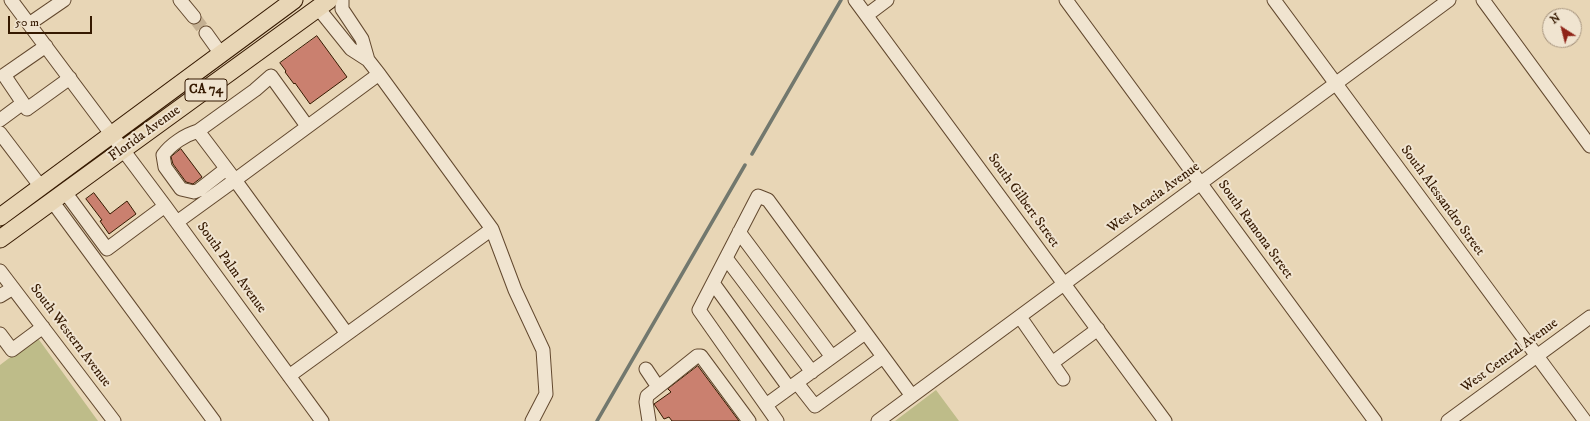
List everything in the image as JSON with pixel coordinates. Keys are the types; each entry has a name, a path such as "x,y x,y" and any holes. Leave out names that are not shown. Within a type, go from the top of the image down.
{"main road":[{"name":"Florida Avenue","path":"0,217 294,0"},
{"name":"Florida Avenue","path":"0,239 324,4"}],"street":[{"name":"South Palm Avenue","path":"11,0 177,222 321,421"},
{"path":"30,24 64,0"},
{"path":"180,0 194,17"},
{"path":"342,0 342,9 362,39 368,60"},
{"name":"South Gilbert Street","path":"856,0 1098,329 1160,419"},
{"path":"867,15 887,0"},
{"name":"South Ramona Street","path":"1066,0 1375,421"},
{"name":"South Alessandro Street","path":"1274,0 1585,421"},
{"name":"West Acacia Avenue","path":"878,421 1449,0"},
{"path":"1483,0 1590,146"},
{"path":"324,4 351,49 368,60 379,74 492,229 515,290 543,350 546,394 532,421"},
{"path":"206,33 221,54"},
{"path":"46,46 4,75 27,109 70,78"},
{"path":"177,222 379,74"},
{"path":"226,169 199,190 194,192 181,189 165,167 163,155 168,149 189,134 198,131 272,76 307,126"},
{"path":"0,120 23,103"},
{"path":"198,131 347,334"},
{"path":"0,134 4,148 41,186"},
{"path":"58,196 107,249 165,206"},
{"path":"58,196 214,421"},
{"path":"777,421 699,310 758,196 768,200 912,396"},
{"path":"289,376 492,229"},
{"path":"739,232 832,357"},
{"path":"726,258 812,372"},
{"name":"South Western Avenue","path":"0,271 114,421"},
{"path":"713,283 793,386 815,406 883,357"},
{"path":"0,296 13,288"},
{"path":"1020,316 1063,379"},
{"name":"West Central Avenue","path":"1448,421 1590,317"},
{"path":"0,334 12,350 43,327"},
{"path":"1052,362 1098,329"},
{"path":"766,405 865,333"},
{"path":"649,421 646,402 647,396 697,356 701,356 749,421"},
{"path":"646,369 658,387"}],"shaded area":[{"path":"37,337 98,421 0,421 0,365"},
{"path":"936,390 959,421 895,421"}],"building":[{"path":"317,36 347,77 310,104 285,72 286,71 280,63"},
{"path":"181,149 202,177 193,184 186,182 173,164 171,157"},
{"path":"94,193 110,214 127,201 136,214 109,234 100,221 102,220 86,199"},
{"path":"698,366 739,421 672,421 669,417 664,419 654,404 671,392 668,389"}],"waterway":[{"path":"752,154 841,0"},
{"path":"597,421 745,165"}],"tunnel":[{"path":"194,17 206,33"}]}
